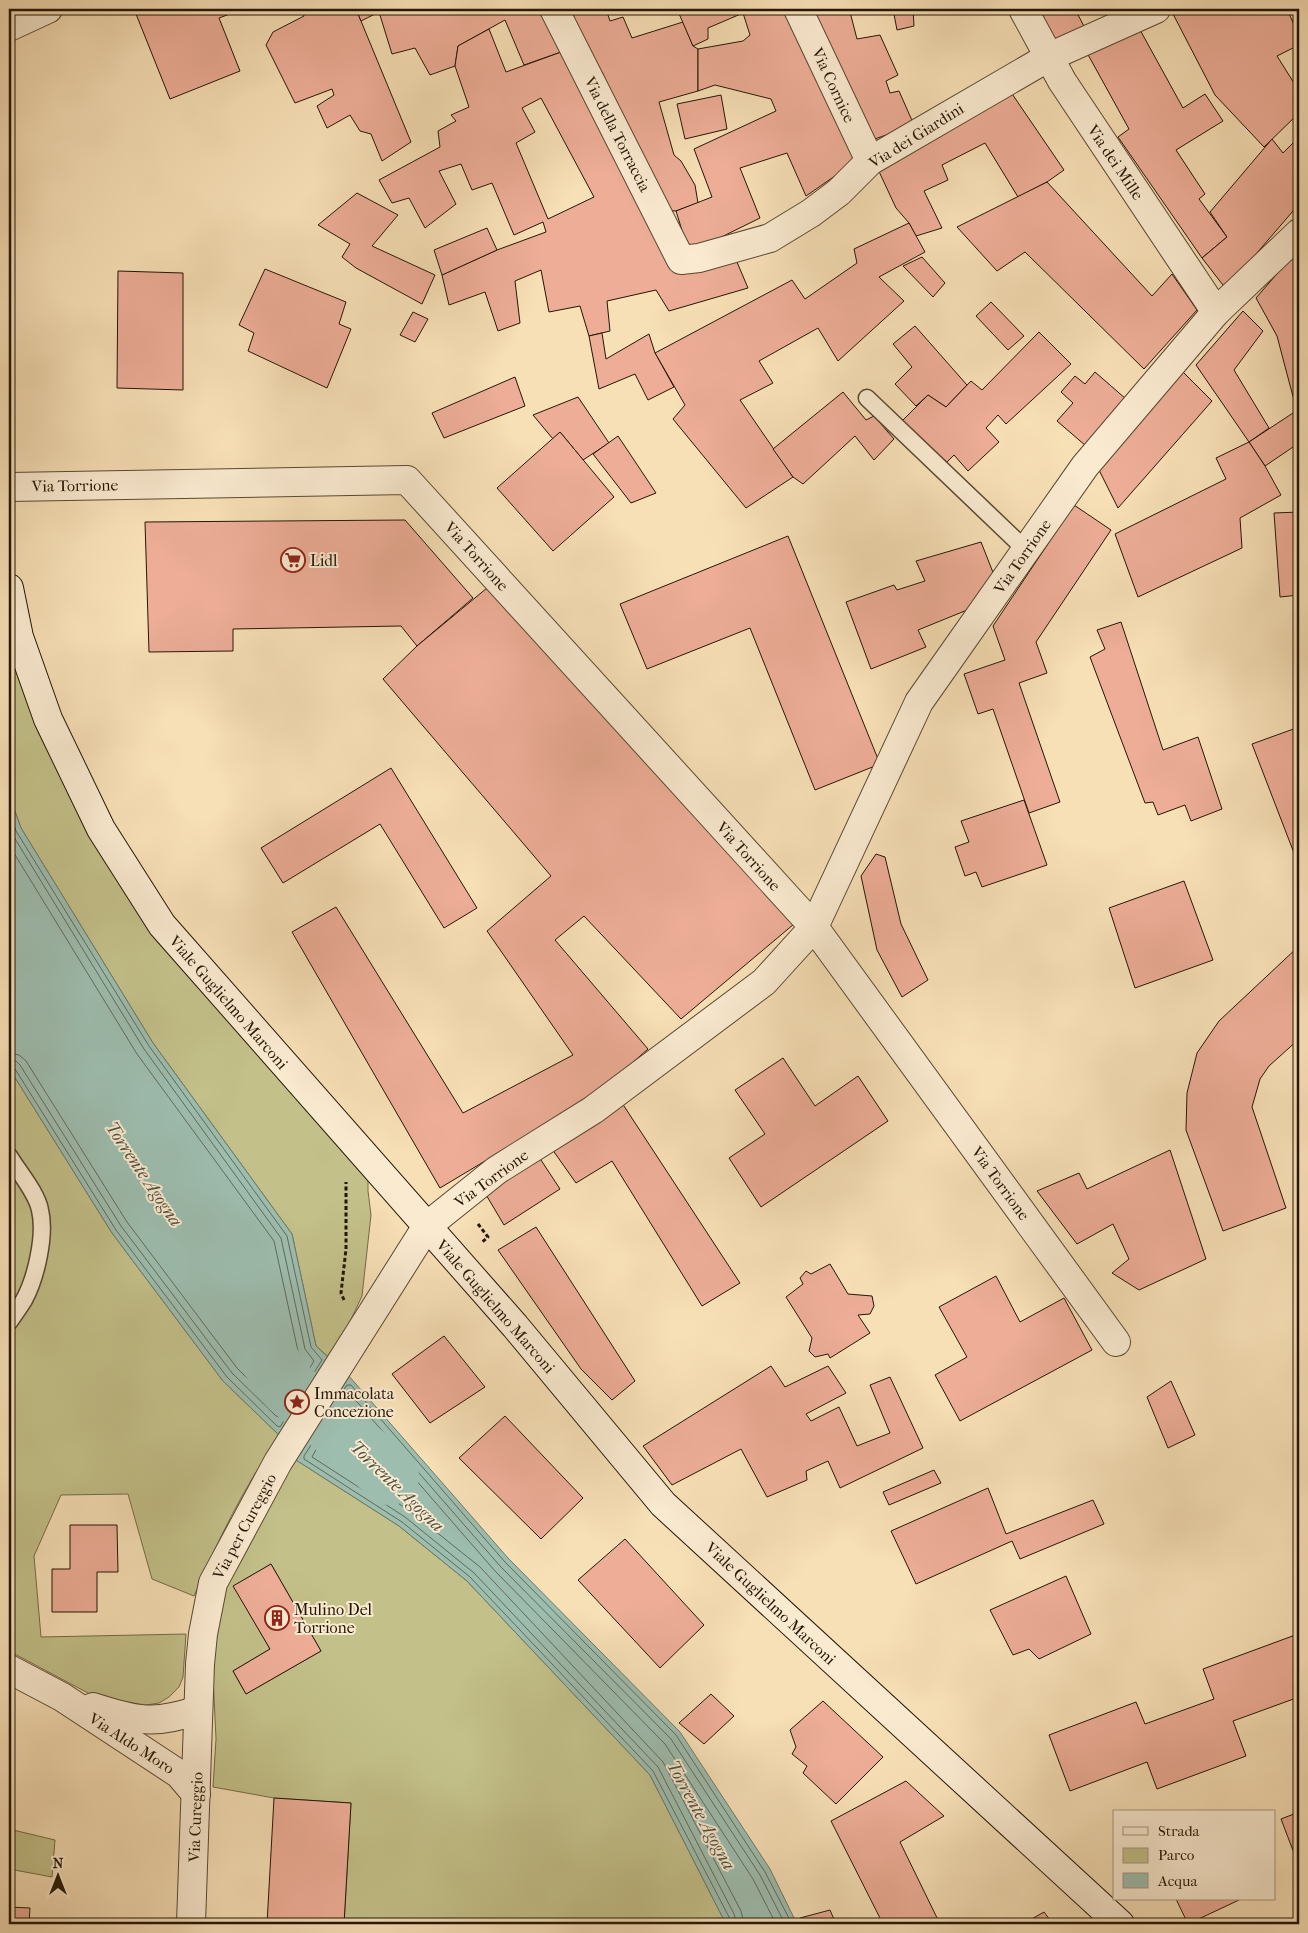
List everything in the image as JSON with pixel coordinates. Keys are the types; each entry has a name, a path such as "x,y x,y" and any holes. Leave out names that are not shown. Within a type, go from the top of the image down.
{"street":[{"path":"9,27 48,9"},
{"name":"Via della Torraccia","path":"554,9 681,260"},
{"name":"Via Cornice","path":"798,9 870,161"},
{"name":"Via dei Mille","path":"1023,9 1062,81 1216,312"},
{"name":"Via dei Giardini","path":"681,260 699,258 770,238 811,213 839,192 870,161 1048,57 1156,9"},
{"name":"Via Torrione","path":"347,1354 427,1226 497,1170 593,1110 764,982 814,927 920,702 1026,550 1085,466 1216,312 1299,233"},
{"name":"Via Torrione","path":"9,487 407,480 814,927 1116,1342"},
{"name":"Viale Guglielmo Marconi","path":"9,588 19,637 48,719 101,829 162,925 515,1326 663,1504 1120,1924"},
{"name":"Via per Cureggio","path":"198,1710 203,1634 214,1583 278,1462 347,1354"},
{"name":"Via Aldo Moro","path":"9,1669 62,1697 179,1774 196,1794"},
{"name":"Via Aldo Moro","path":"62,1697 126,1718 157,1720 175,1718 198,1710"},
{"name":"Via Cureggio","path":"191,1924 198,1710"}],"lane":[{"path":"867,398 1026,550"},
{"path":"9,1156 40,1209 41,1227 40,1251 34,1274 25,1298 9,1322"}],"path":[{"path":"345,1177 347,1184 346,1249 342,1293 345,1303 362,1331"}],"green space":[{"path":"9,588 101,829 368,1159 368,1191 371,1215 362,1296 332,1360 316,1346 292,1234 153,1043 21,828 9,795"},
{"path":"9,1068 112,1233 223,1381 280,1436 232,1514 194,1596 152,1579 128,1494 61,1495 34,1556 41,1637 186,1634 183,1677 179,1687 169,1697 159,1703 135,1707 103,1701 9,1651"},
{"path":"296,1460 399,1526 467,1581 650,1775 726,1924 344,1924 351,1803 274,1798 213,1787 216,1739 213,1676 218,1602 281,1478","holes":["271,1564 321,1651 246,1694 233,1671 270,1649 234,1586"]},
{"path":"9,1829 55,1840 52,1877 9,1869"}],"water":[{"path":"9,795 21,828 153,1043 292,1234 316,1346 329,1358 280,1436 223,1381 112,1233 9,1068"},
{"path":"348,1375 508,1558 680,1732 770,1869 797,1924 726,1924 650,1775 467,1581 399,1526 296,1460 316,1427 327,1429 334,1421 326,1407"}],"building":[{"path":"134,9 243,9 219,18 240,71 170,99"},
{"path":"302,9 356,9 411,142 382,161 371,134 360,131 350,115 327,128 317,106 334,95 332,89 295,103 266,45 273,32 304,16"},
{"path":"356,9 544,9 564,51 524,65 505,20 458,46 455,66 430,75 415,48 392,54 379,12 361,21"},
{"path":"566,9 606,9 610,21 623,17 632,38 683,22 693,46 698,49 698,91 659,102 674,155 681,161 695,185 698,203 676,211 665,210 632,148 603,74"},
{"path":"677,9 783,9 809,57 855,162 806,196 787,153 740,168 760,218 689,253 676,211 712,197 694,149 776,111 771,99 715,85 698,91 698,49 743,41 750,35 743,13 708,28 708,39 693,46"},
{"path":"813,9 877,9 850,12 857,39 880,35 898,75 886,81 890,93 899,91 914,125 872,140"},
{"path":"893,9 913,9 914,26 897,30"},
{"path":"1035,9 1075,9 1088,34 1056,48"},
{"path":"1180,9 1287,9 1299,36 1299,45 1277,56 1299,91 1299,113 1264,147 1215,95 1172,12"},
{"path":"1139,28 1183,108 1205,94 1223,121 1176,150 1205,194 1199,199 1227,237 1202,258 1118,137 1129,129 1086,51"},
{"path":"489,29 506,72 564,51 662,234 676,273 734,255 748,288 669,311 656,290 607,301 610,331 589,336 580,306 549,312 541,270 515,281 520,323 498,331 485,292 449,305 442,275 497,250 546,232 543,222 514,235 492,183 472,190 461,164 439,171 456,204 425,228 409,198 392,203 379,180 440,147 438,131 456,121 451,115 469,107 455,66 458,46","holes":["541,98 594,197 548,219 516,143 535,132 522,108"]},
{"path":"1006,85 1064,170 1047,182 1018,197 985,143 942,165 948,180 924,191 942,228 916,236 909,223 896,208 876,165"},
{"path":"721,95 727,129 685,139 677,104"},
{"path":"1299,137 1299,204 1226,289 1202,258 1227,237 1210,212 1272,139 1283,153"},
{"path":"1047,182 1152,296 1172,274 1197,310 1144,369 1025,252 997,271 957,227"},
{"path":"357,193 398,215 372,246 435,275 422,304 356,268 342,257 350,244 318,225"},
{"path":"909,223 925,252 879,277 904,301 838,361 818,328 759,361 773,383 740,400 793,477 746,508 673,419 685,405 655,353 792,280 805,299 857,263 854,249"},
{"path":"487,228 497,250 442,275 434,250"},
{"path":"1296,252 1299,255 1299,408 1296,408 1277,336 1256,298"},
{"path":"922,257 945,283 933,297 903,266"},
{"path":"265,269 346,302 339,324 351,329 327,388 248,351 254,333 239,325"},
{"path":"118,271 183,273 183,390 117,388"},
{"path":"991,302 1024,336 1008,350 976,316"},
{"path":"1243,311 1263,331 1234,370 1269,428 1249,442 1196,365"},
{"path":"413,312 428,319 415,342 400,335"},
{"path":"915,326 967,385 946,407 928,395 916,406 895,384 912,367 893,344"},
{"path":"1039,332 1071,364 1006,424 998,415 986,428 999,442 968,471 954,455 943,466 902,421 928,395 946,407 971,381 982,390"},
{"path":"602,333 606,359 649,334 655,353 674,387 648,400 635,374 599,389 589,336"},
{"path":"1179,368 1212,401 1118,508 1099,470"},
{"path":"1095,372 1126,399 1086,446 1057,421 1073,403 1061,392 1075,376 1085,384"},
{"path":"515,377 525,406 444,438 432,413"},
{"path":"843,392 866,420 874,416 894,439 874,460 855,436 803,484 793,477 773,449"},
{"path":"578,397 609,443 583,460 560,432 553,439 533,415"},
{"path":"1293,413 1299,413 1299,443 1265,466 1249,442"},
{"path":"560,432 614,497 553,551 497,488"},
{"path":"618,436 656,493 631,503 593,454"},
{"path":"1249,442 1281,495 1240,518 1242,548 1138,597 1115,534 1226,479 1216,458"},
{"path":"1074,505 1111,530 1036,642 1047,673 1019,683 1060,802 1029,813 993,709 978,714 964,674 1005,660 993,626"},
{"path":"1299,512 1299,595 1280,597 1274,513"},
{"name":"Lidl","path":"405,520 473,598 417,646 401,626 233,629 233,651 149,652 145,522"},
{"path":"788,536 880,764 815,790 750,628 647,669 620,604"},
{"path":"981,542 996,580 977,606 918,630 926,647 871,669 846,602 894,585 897,590 925,581 916,561"},
{"path":"493,583 794,924 681,1019 584,916 555,940 648,1049 597,1094 440,1188 292,932 336,907 463,1113 573,1055 487,931 551,876 383,679 417,646"},
{"path":"1121,622 1163,750 1198,737 1222,809 1191,821 1185,805 1158,815 1153,802 1145,803 1090,657 1105,649 1097,630"},
{"path":"1299,727 1299,866 1252,744"},
{"path":"391,768 477,908 444,928 380,824 283,883 261,848"},
{"path":"1024,800 1047,865 982,887 976,872 965,876 955,847 969,842 961,821"},
{"path":"876,854 885,857 901,924 928,980 902,997 877,950 861,876"},
{"path":"1184,881 1213,960 1135,988 1109,908"},
{"path":"1299,946 1299,1039 1269,1066 1260,1079 1252,1107 1286,1208 1223,1231 1186,1130 1187,1093 1197,1053 1219,1021"},
{"path":"783,1058 815,1106 858,1076 888,1121 761,1207 729,1158 765,1134 735,1090"},
{"path":"622,1103 740,1283 702,1306 612,1161 576,1183 552,1149"},
{"path":"1170,1150 1206,1259 1139,1290 1112,1273 1129,1259 1113,1224 1077,1244 1037,1191 1079,1173 1087,1189"},
{"path":"539,1157 560,1189 504,1225 485,1193"},
{"path":"536,1227 635,1381 612,1400 581,1369 498,1250"},
{"path":"830,1264 848,1294 872,1296 874,1306 870,1314 858,1315 870,1333 830,1358 828,1354 815,1357 809,1351 812,1338 786,1297 803,1284 800,1278 806,1271 811,1274"},
{"path":"996,1276 1020,1322 1064,1298 1092,1350 960,1421 935,1375 967,1357 939,1307"},
{"path":"444,1336 485,1387 430,1423 392,1374"},
{"path":"771,1366 785,1387 828,1366 846,1393 806,1414 811,1421 839,1407 857,1446 890,1433 870,1385 890,1377 923,1448 840,1488 828,1461 806,1471 807,1480 767,1497 741,1449 672,1485 643,1446"},
{"path":"1171,1381 1195,1435 1168,1448 1147,1397"},
{"path":"505,1416 583,1498 541,1539 459,1458"},
{"path":"934,1470 941,1483 889,1505 883,1492"},
{"path":"988,1488 1006,1534 1093,1500 1104,1524 1020,1559 1012,1541 916,1584 891,1531"},
{"path":"70,1525 117,1525 118,1572 97,1572 97,1612 52,1612 52,1569 70,1569"},
{"path":"625,1539 704,1625 660,1668 578,1580"},
{"name":"Mulino Del Torrione","path":"271,1564 321,1651 246,1694 233,1671 270,1649 233,1586"},
{"path":"1066,1576 1091,1634 1039,1659 1029,1649 1013,1655 990,1610"},
{"path":"1298,1634 1299,1697 1233,1721 1246,1756 1157,1789 1147,1762 1070,1791 1049,1735 1136,1702 1145,1724 1214,1699 1203,1669"},
{"path":"711,1694 734,1716 704,1744 679,1723"},
{"path":"823,1701 883,1757 836,1804 803,1773 807,1766 792,1754 796,1747 790,1730"},
{"path":"906,1781 944,1816 900,1842 940,1924 883,1924 831,1821"},
{"path":"274,1798 351,1803 344,1924 267,1924"},
{"path":"1299,1812 1299,1860 1297,1861 1281,1819"},
{"path":"1176,1900 1239,1900 1188,1924"},
{"path":"9,1907 30,1908 29,1924 9,1924"},
{"path":"830,1910 836,1924 802,1924 800,1918"},
{"path":"1044,1912 1053,1924 1023,1924"}],"waterway":[{"name":"Torrente Agogna","path":"269,1359 287,1386 390,1476"}],"place":[{"name":"Lidl","path":"293,560"},
{"name":"Immacolata Concezione","path":"297,1402"},
{"name":"Mulino Del Torrione","path":"277,1618"}]}
